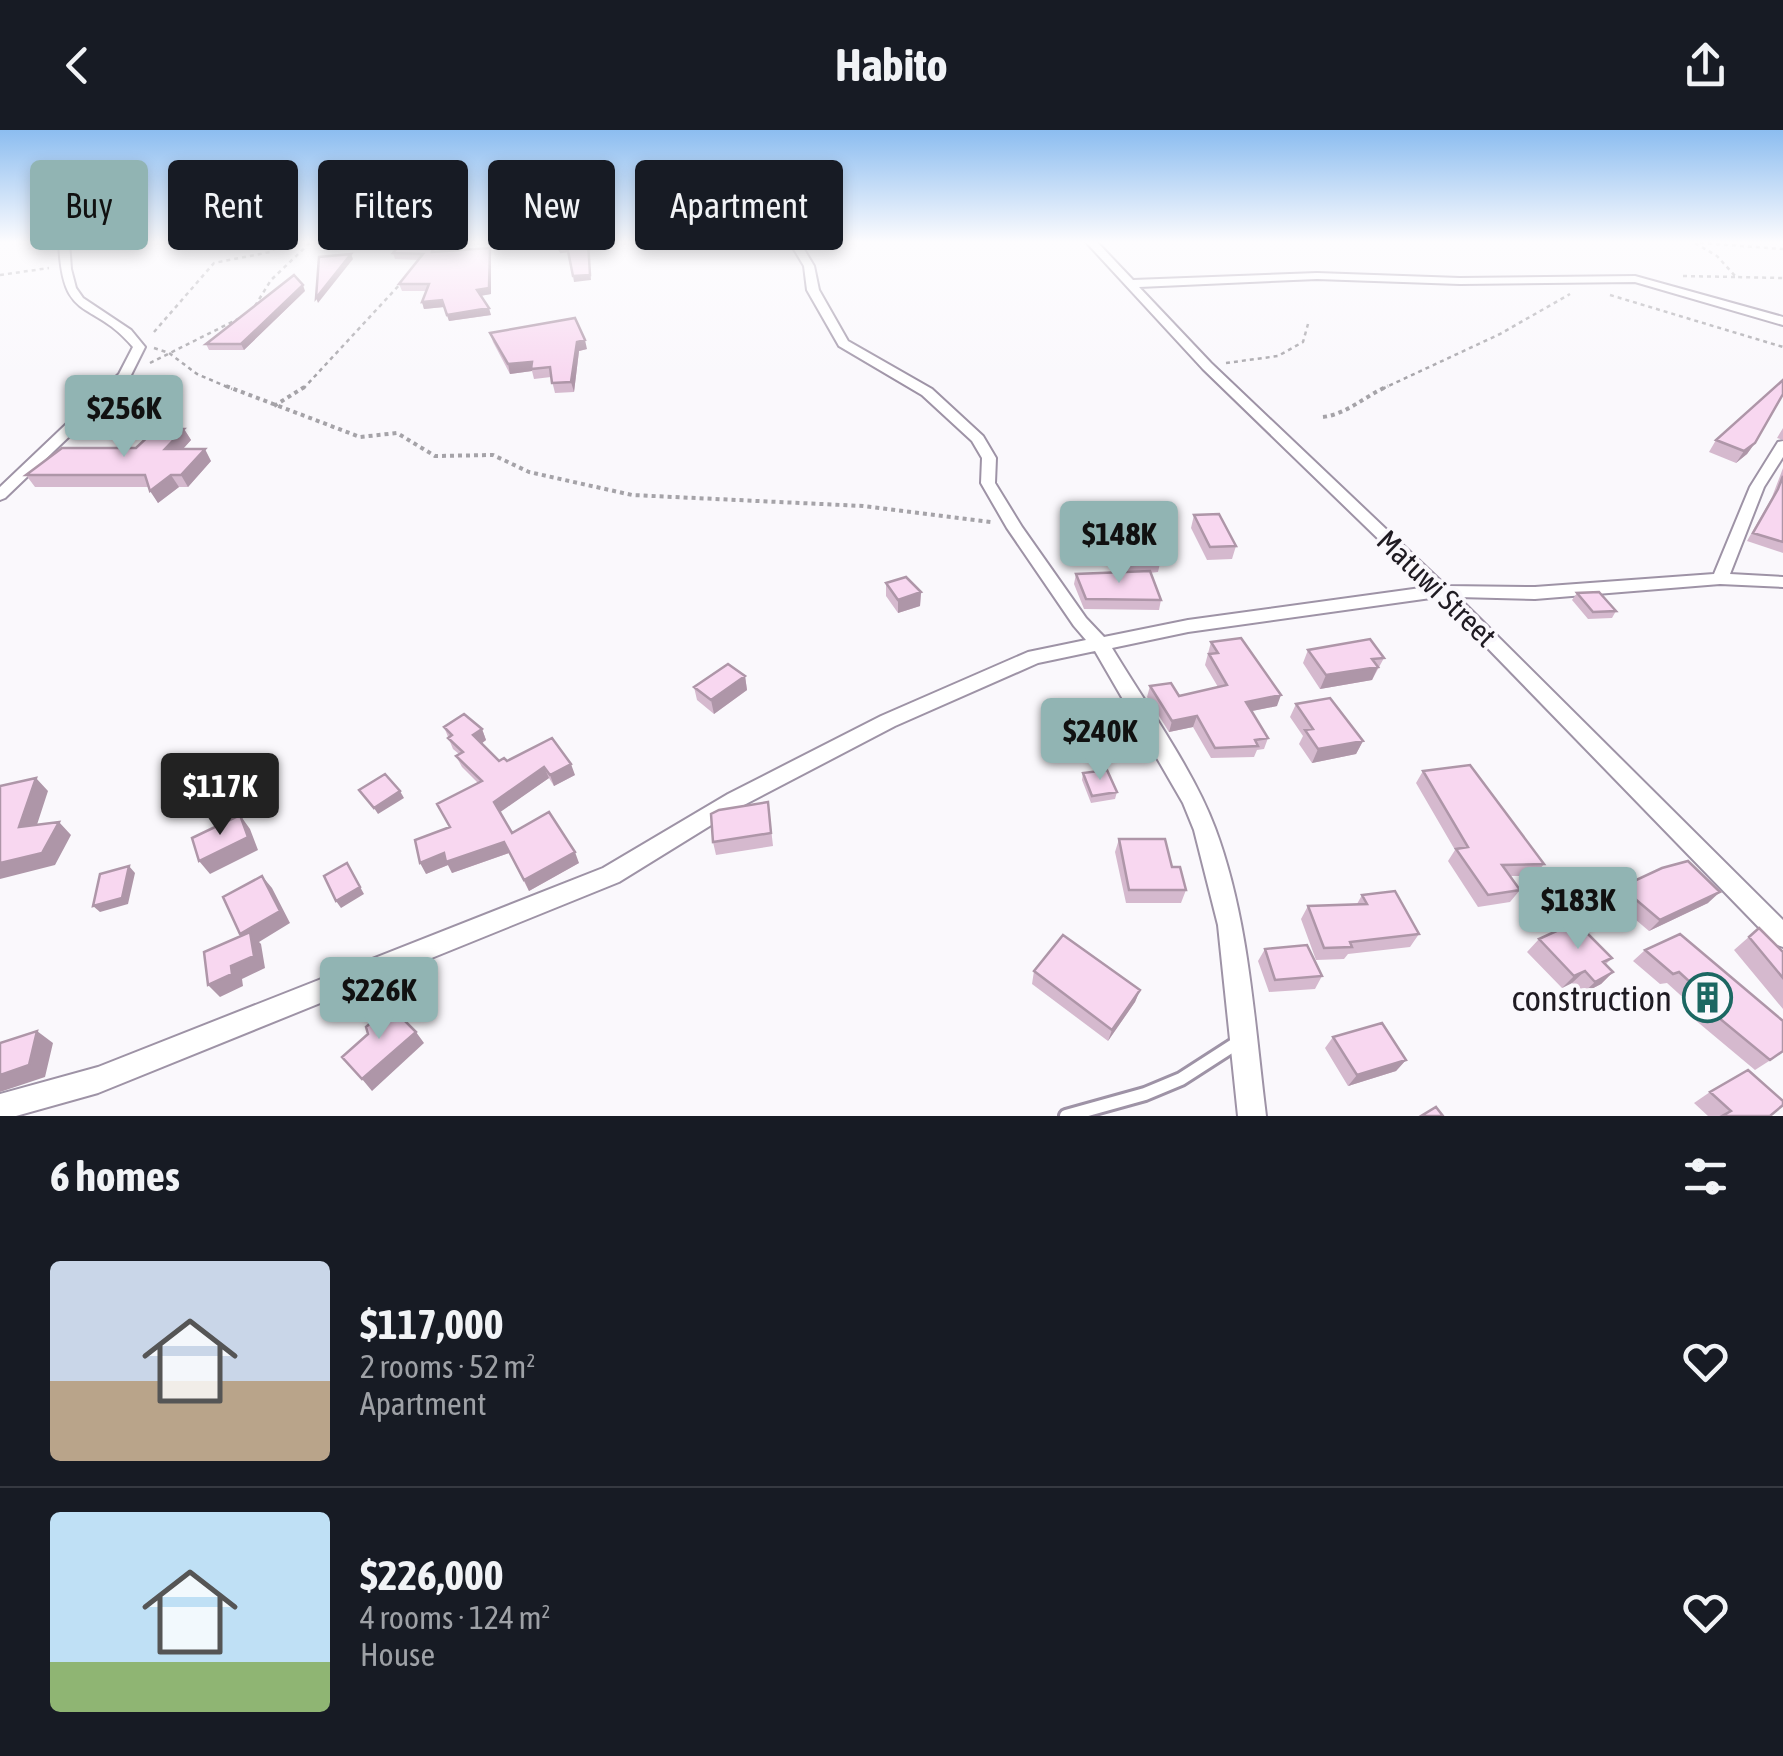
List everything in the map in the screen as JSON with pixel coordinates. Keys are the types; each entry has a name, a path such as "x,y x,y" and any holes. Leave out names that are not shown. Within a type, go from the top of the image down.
{"street":[{"path":"0,495 124,376 139,347 122,330 84,307 71,287"},
{"path":"812,287 844,343 927,392 978,439 989,458 988,482 1015,528 1080,622 1101,644 1192,800 1205,830 1230,924 1252,1116"},
{"name":"Matuwi Street","path":"1131,287 1207,366 1442,591 1783,936"},
{"path":"1663,287 1783,321"},
{"path":"1720,579 1757,488 1783,445"},
{"path":"0,1107 98,1080 611,875 735,800 888,721 1034,657 1188,626 1442,591 1535,593 1720,579 1783,582"}],"lane":[{"path":"1066,1116 1145,1094 1181,1078 1242,1040"}],"path":[{"path":"154,332 193,287"},
{"path":"124,376 250,314 267,287"},
{"path":"274,406 303,389 397,287"},
{"path":"1323,417 1341,415 1344,409 1370,395 1528,322 1577,287"},
{"path":"1594,287 1639,306 1783,347"},
{"path":"1207,366 1278,356 1303,342 1308,324"},
{"path":"139,347 170,353 197,374 274,406 360,437 398,433 436,456 493,455 529,472 632,495 862,506 968,517 1015,528"}],"building":[{"path":"279,287 301,287 241,344 206,344"},
{"path":"428,287 489,287 477,290 489,308 447,315 442,300 422,302"},
{"path":"575,318 585,340 577,342 571,382 552,383 550,367 531,369 532,362 508,364 490,333"},
{"path":"1783,380 1783,394 1755,443 1744,451 1716,440"},
{"path":"156,429 184,429 165,449 205,449 181,475 171,475 150,491 145,475 26,475 62,448 136,448"},
{"path":"1783,476 1783,542 1753,533"},
{"path":"1219,514 1236,546 1210,547 1194,515"},
{"path":"1150,536 1161,559 1131,561 1122,537"},
{"path":"1150,571 1161,600 1086,599 1076,574"},
{"path":"906,577 921,592 898,600 886,583"},
{"path":"1599,592 1616,611 1593,612 1577,593"},
{"path":"1241,638 1281,695 1246,702 1268,738 1255,740 1258,746 1215,748 1197,716 1172,721 1150,686 1171,683 1179,696 1227,685 1209,654 1218,653 1211,642"},
{"path":"1370,639 1384,658 1372,659 1378,667 1326,675 1308,650"},
{"path":"728,664 745,676 711,700 694,687"},
{"path":"1330,698 1363,741 1318,749 1305,730 1313,729 1296,704"},
{"path":"464,714 482,729 473,735 499,761 507,761 552,738 571,764 550,775 544,767 494,802 512,833 549,812 575,852 524,880 504,842 446,862 444,853 420,863 415,840 450,827 437,804 482,781 456,756 463,752 448,738 452,735 444,727"},
{"path":"1470,765 1544,864 1502,865 1520,890 1488,895 1456,849 1468,847 1423,771"},
{"path":"1107,770 1117,792 1092,796 1083,773"},
{"path":"385,774 400,791 374,808 359,790"},
{"path":"36,778 19,827 59,822 42,853 0,863 0,786"},
{"path":"768,802 771,833 713,842 711,814"},
{"path":"240,815 248,837 199,861 192,838"},
{"path":"1119,839 1165,839 1172,867 1180,867 1186,890 1129,890"},
{"path":"1688,861 1720,892 1660,920 1621,887 1662,868"},
{"path":"347,863 360,887 336,901 324,876"},
{"path":"129,866 122,898 93,906 100,874"},
{"path":"262,876 280,911 240,934 223,897"},
{"path":"1395,891 1419,934 1350,942 1352,947 1324,948 1308,906 1367,904 1362,895"},
{"path":"1576,922 1612,958 1603,962 1613,972 1595,982 1585,971 1574,976 1539,939"},
{"path":"1759,928 1783,952 1783,978 1749,937"},
{"path":"250,932 254,956 231,966 232,974 208,985 204,952"},
{"path":"1680,934 1783,1021 1783,1051 1770,1060 1707,1008 1712,1002 1679,972 1673,974 1645,950"},
{"path":"1063,935 1140,990 1112,1030 1034,971"},
{"path":"1307,945 1322,976 1275,980 1265,949"},
{"path":"390,1006 416,1032 362,1079 342,1057 368,1034 366,1027"},
{"path":"1382,1023 1406,1060 1357,1075 1333,1037"},
{"path":"37,1031 29,1065 0,1075 0,1043"},
{"path":"1748,1070 1783,1105 1770,1116 1722,1116 1731,1111 1710,1092"},
{"path":"1436,1107 1443,1116 1421,1116"}],"place":[{"name":"construction","path":"1707,998"}]}
